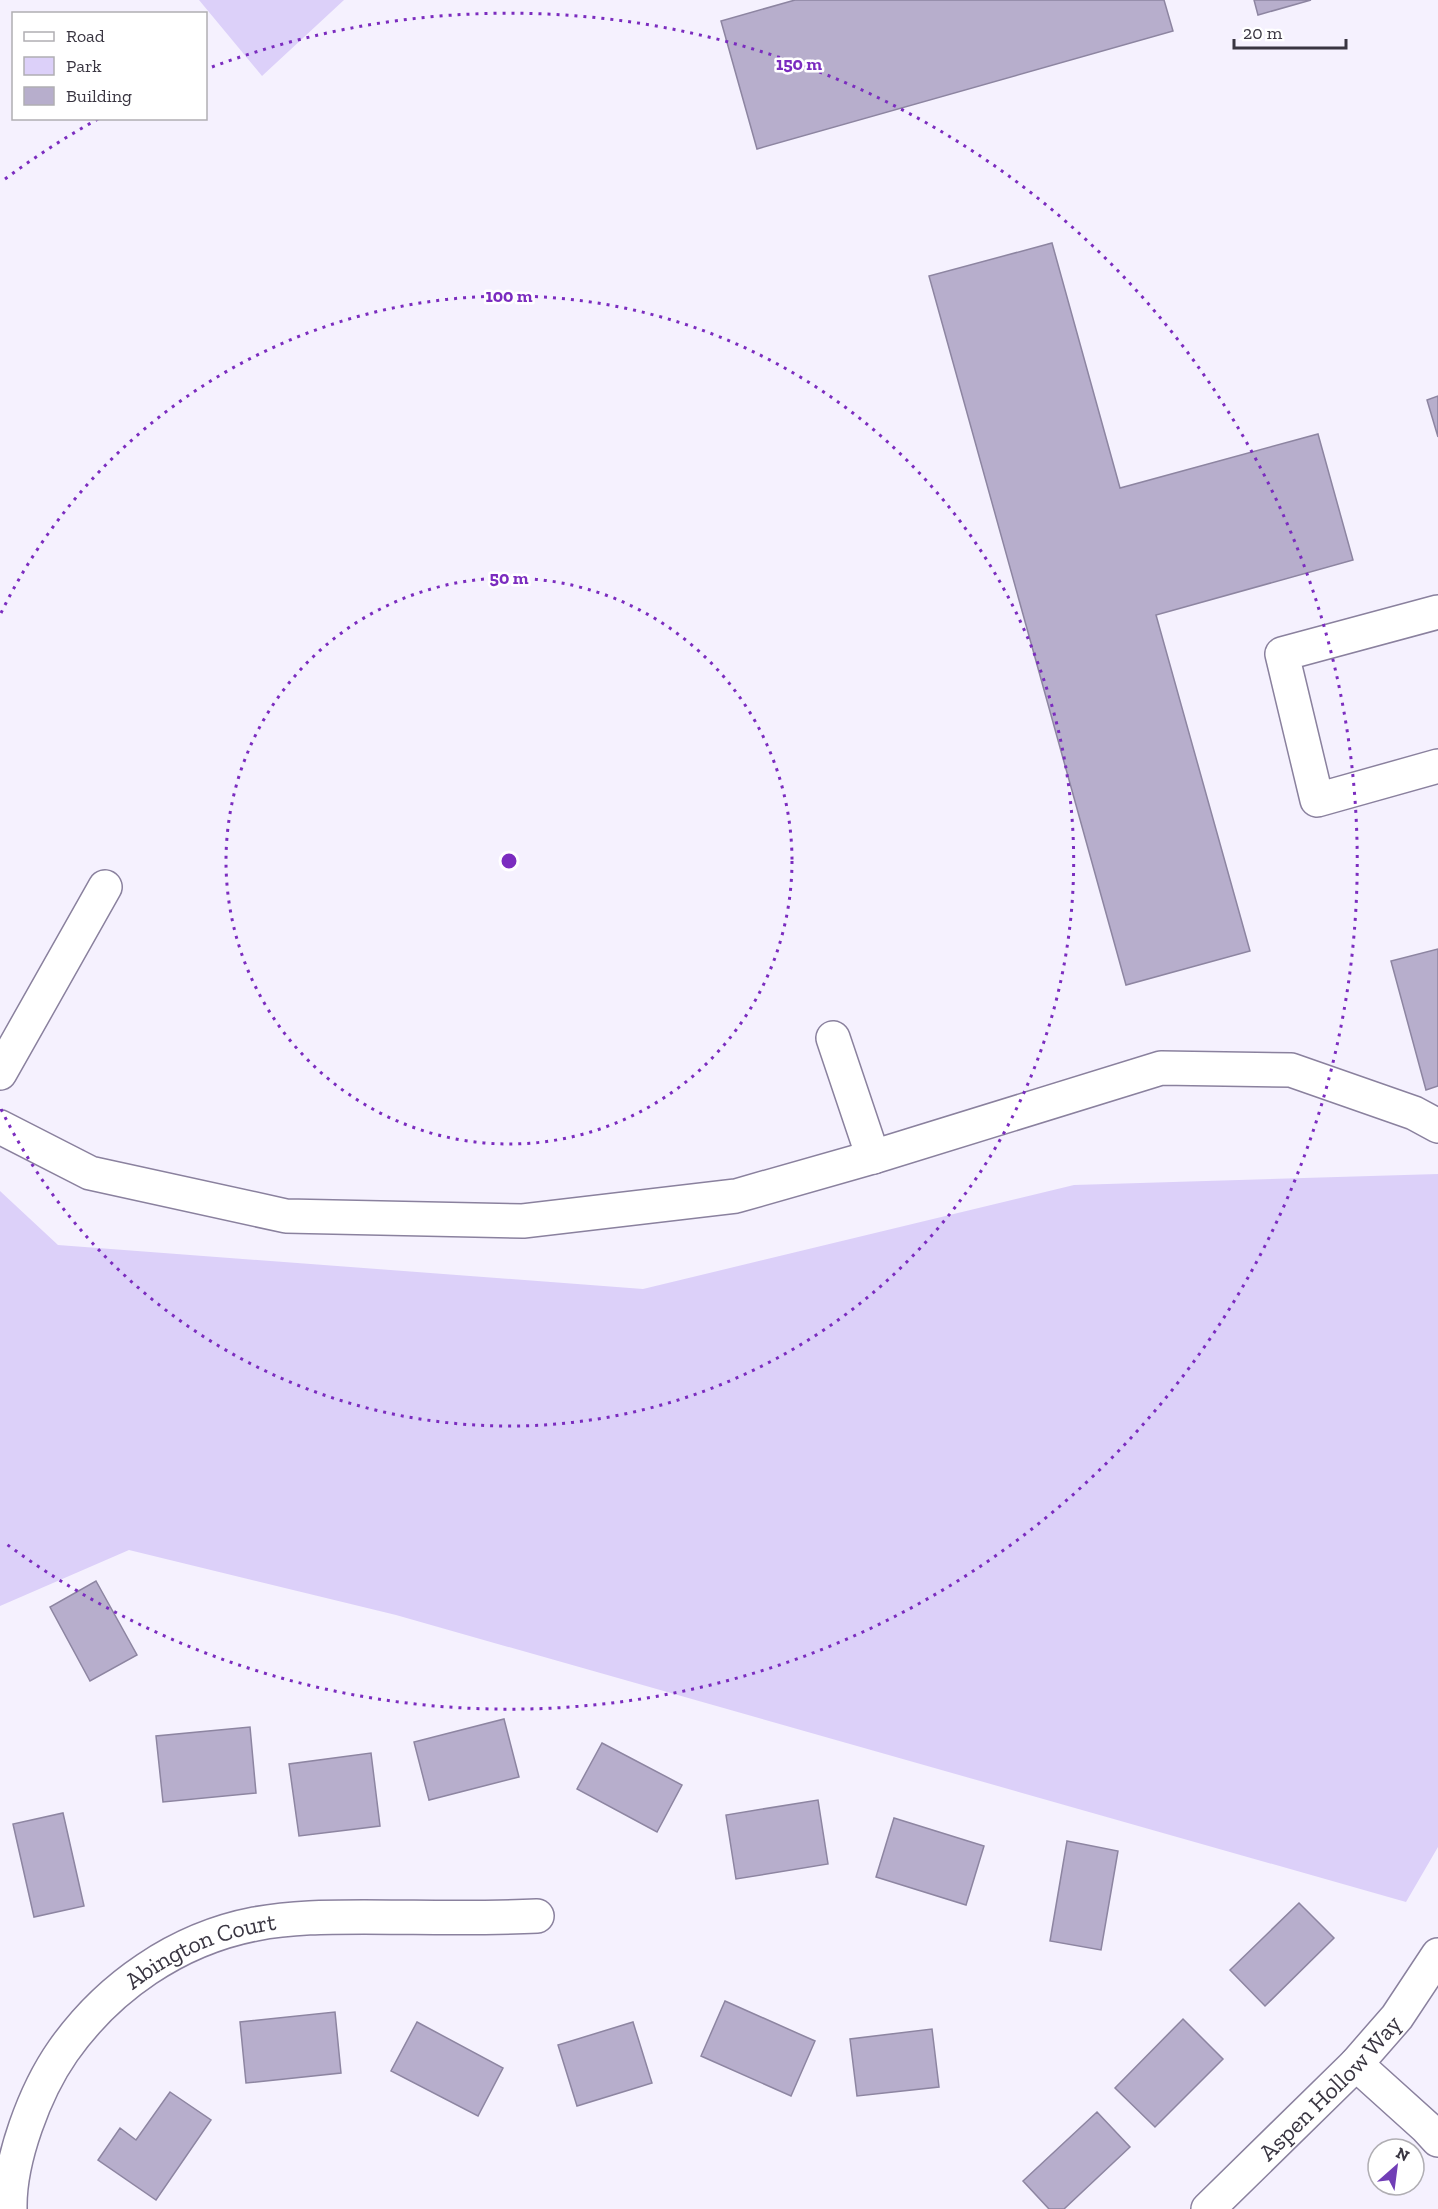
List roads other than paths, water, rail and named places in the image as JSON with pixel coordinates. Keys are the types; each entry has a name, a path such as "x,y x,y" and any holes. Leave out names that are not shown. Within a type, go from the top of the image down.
{"street":[{"path":"1438,612 1282,654 1317,800 1438,766"},
{"path":"0,1073 105,887"},
{"path":"833,1038 873,1157"},
{"path":"0,1127 90,1173 286,1216 523,1221 736,1196 873,1157 1161,1068 1291,1070 1414,1113 1438,1126"},
{"name":"Abington Court","path":"10,2209 19,2146 40,2089 76,2032 115,1992 147,1968 189,1945 227,1931 255,1924 298,1918 473,1919 537,1916"},
{"name":"Aspen Hollow Way","path":"1208,2209 1356,2064 1397,2017 1438,1955"},
{"path":"1356,2064 1438,2140"}]}
